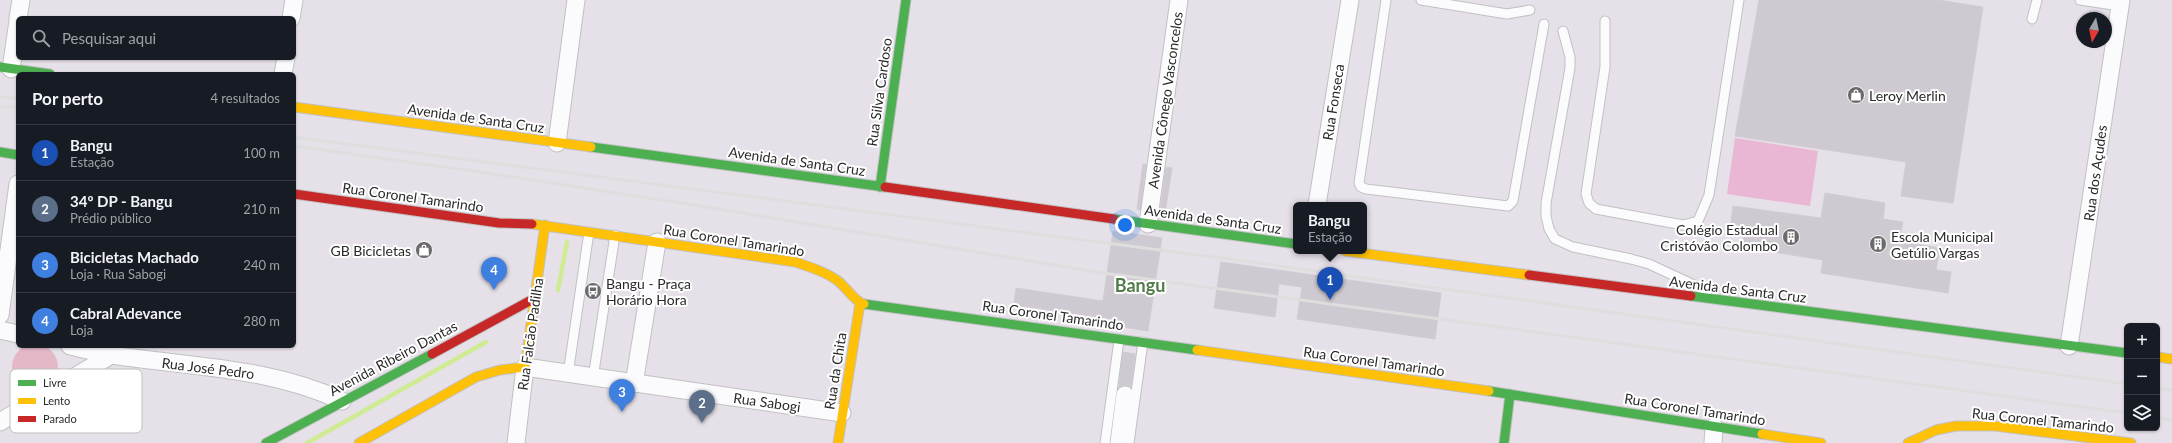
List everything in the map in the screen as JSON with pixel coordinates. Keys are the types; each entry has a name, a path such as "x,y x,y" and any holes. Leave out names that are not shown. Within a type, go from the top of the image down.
{"main road":[{"name":"Rua Silva Cardoso","path":"880,187 906,0"},
{"path":"6,68 35,72"},
{"name":"Avenida de Santa Cruz","path":"296,107 1293,244"},
{"path":"0,152 16,155"},
{"name":"Rua Coronel Tamarindo","path":"296,194 499,223 545,225 795,262 821,271 842,282 860,303 1120,338 1510,394 1714,435 1821,443"},
{"name":"Rua Falcão Padilha","path":"525,367 545,225"},
{"name":"Avenida de Santa Cruz","path":"1367,254 2124,353"},
{"name":"Avenida Ribeiro Dantas","path":"266,443 534,298"},
{"name":"Rua da Chita","path":"838,443 860,303"},
{"path":"2160,357 2172,359"},
{"path":"359,443 476,377 500,370 525,367"},
{"path":"1504,443 1510,394"},
{"name":"Rua Coronel Tamarindo","path":"1908,443 1920,440 1936,430 1956,426 1995,426 2131,443"}],"street":[{"path":"18,16 21,0"},
{"path":"291,16 294,0"},
{"path":"556,143 576,0"},
{"name":"Avenida Cônego Vasconcelos","path":"1148,224 1179,0"},
{"name":"Rua Fonseca","path":"1317,202 1350,0"},
{"name":"Rua dos Açudes","path":"2069,346 2120,3"},
{"path":"6,68 16,29"},
{"path":"283,72 286,60"},
{"path":"0,315 16,199"},
{"path":"634,384 657,242"},
{"path":"0,330 16,334"},
{"name":"Rua José Pedro","path":"79,348 111,355 271,376 316,388 342,401"},
{"path":"88,369 111,355"},
{"name":"Rua Sabogi","path":"525,367 842,413"},
{"name":"Rua Falcão Padilha","path":"516,443 525,367"},
{"path":"1119,443 1125,395"},
{"path":"0,422 10,416"}],"lane":[{"path":"1386,0 1359,183 1361,187 1366,189 1508,206 1513,201 1544,24"},
{"path":"1421,0 1507,14 1530,10"},
{"path":"1605,21 1605,67 1586,194 1589,203 1596,210 1684,225 1698,221 1708,195 1739,0"},
{"path":"2032,20 2037,0"},
{"path":"2080,0 2120,3"},
{"path":"1563,31 1570,57 1570,68 1546,203 1548,229 1555,239 1573,247 1631,258 1649,264 1734,303"},
{"path":"568,374 589,232"},
{"path":"593,378 615,235"},
{"path":"1105,443 1120,338"},
{"path":"1129,443 1143,342"}],"shaded area":[{"path":"1735,138 1818,151 1810,206 1727,194"},
{"path":"22,348 48,348 54,354 58,363 58,369 12,369 14,358"}],"building":[{"name":"Leroy Merlin","path":"1759,0 1938,0 1983,7 1953,203 1901,196 1906,162 1735,136"},
{"path":"1143,164 1146,164 1140,210 1137,209"},
{"path":"1166,167 1172,168 1165,213 1160,212"},
{"path":"1825,193 1885,203 1883,219 1903,222 1899,241 1940,248 1936,270 1951,272 1948,293 1821,273 1823,260 1742,247 1745,227 1731,223 1733,206 1821,218"},
{"path":"1113,231 1162,238 1148,331 1123,327 1124,321 1014,305 1016,288 1103,301"},
{"path":"1221,262 1441,293 1435,339 1297,319 1302,287 1279,284 1275,317 1214,308"},
{"path":"1123,352 1135,354 1131,387 1126,385 1119,388"}],"waterway":[{"path":"558,290 567,242"},
{"path":"307,443 486,342"}],"railway":[{"path":"0,97 16,99"},
{"path":"0,106 16,108"},
{"path":"296,137 1221,258 2124,384"},
{"path":"296,146 480,172 707,207 1103,273 2124,413"},
{"path":"2160,388 2172,390"},
{"path":"2160,418 2172,420"}],"traffic: fast":[{"path":"880,187 906,0"},
{"path":"0,67 36,72"},
{"path":"591,147 885,187"},
{"path":"0,152 16,155"},
{"path":"1114,219 1293,244"},
{"path":"1691,296 2124,353"},
{"path":"864,304 1197,350"},
{"path":"266,443 432,354"},
{"path":"1489,391 1762,434"},
{"path":"1504,443 1510,394"}],"traffic: slow":[{"path":"296,107 591,147"},
{"path":"532,224 795,262 818,270 833,278 857,300 864,304"},
{"path":"359,443 476,377 500,370 525,367 545,225"},
{"path":"1367,254 1529,275"},
{"path":"838,443 860,303"},
{"path":"1197,350 1489,391"},
{"path":"2160,357 2172,359"},
{"path":"1908,443 1936,430 1956,426 1995,426 2131,443"},
{"path":"1762,434 1821,443"}],"traffic: jam":[{"path":"885,187 1114,219"},
{"path":"296,194 499,223 532,224"},
{"path":"1529,275 1691,296"},
{"path":"432,354 535,298"}],"place":[{"name":"Leroy Merlin","path":"1856,95"},
{"name":"Colégio Estadual Cristóvão Colombo","path":"1791,237"},
{"name":"Escola Municipal Getúlio Vargas","path":"1878,244"},
{"name":"GB Bicicletas","path":"424,250"},
{"name":"Cabral Adevance","path":"494,290"},
{"name":"Bangu - Praça Horário Hora","path":"593,291"},
{"name":"Bangu","path":"1330,300"},
{"name":"Bicicletas Machado","path":"622,412"},
{"name":"34º DP - Bangu","path":"702,423"}],"district":[{"name":"Bangu","path":"1140,285"}]}
